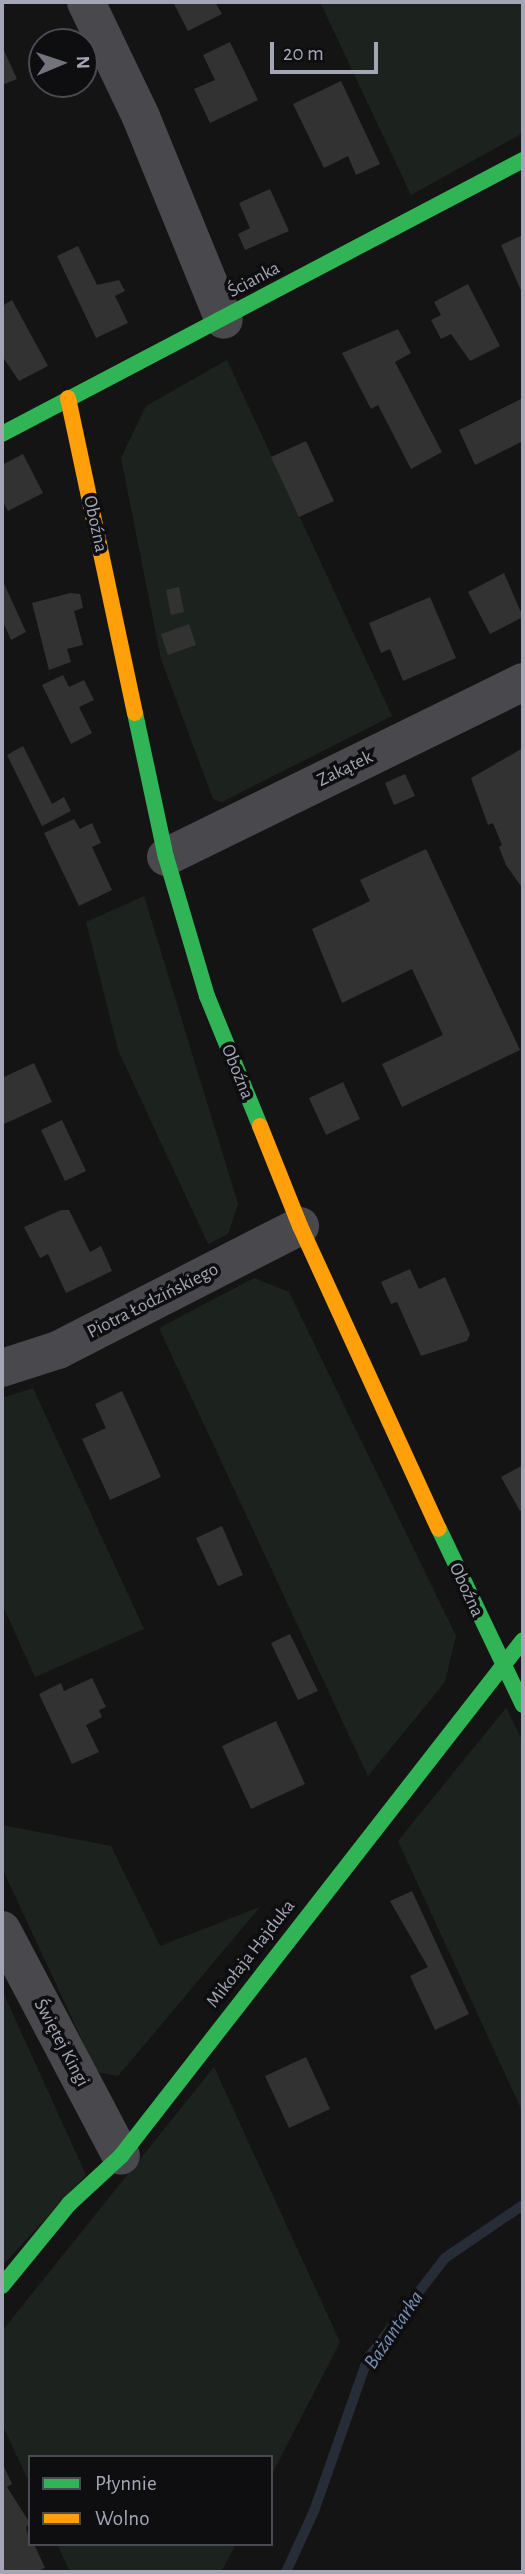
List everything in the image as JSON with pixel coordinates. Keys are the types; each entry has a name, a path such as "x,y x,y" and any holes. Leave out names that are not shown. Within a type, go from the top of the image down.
{"street":[{"path":"86,2 141,117 224,320"},
{"name":"Ścianka","path":"2,434 224,320 523,160"},
{"name":"Oboźna","path":"68,398 166,857 207,996 300,1226 501,1666 523,1705"},
{"name":"Zakątek","path":"166,857 523,682"},
{"name":"Piotra Łodzińskiego","path":"2,1368 58,1350 300,1226"},
{"name":"Mikołaja Hajduka","path":"2,2286 69,2204 121,2156 523,1640"},
{"name":"Świętej Kingi","path":"2,1930 121,2156"}],"shaded area":[{"path":"320,2 523,2 523,133 411,195"},
{"path":"227,360 392,716 222,802 213,799 161,659 121,458 146,406"},
{"path":"144,896 238,1204 228,1234 208,1244 118,1050 86,922"},
{"path":"254,1278 289,1292 456,1636 445,1682 368,1776 159,1328"},
{"path":"33,1388 144,1629 35,1677 2,1604 2,1398"},
{"path":"506,1708 523,1742 523,2113 398,1841"},
{"path":"2,1825 111,1846 160,1946 260,1907 118,2076 97,2072 2,1868"},
{"path":"2,1990 86,2175 2,2266"},
{"path":"214,2067 340,2342 273,2472 273,2455 28,2455 28,2480 2,2424 2,2331"},
{"path":"58,2546 235,2546 221,2572 70,2572"}],"building":[{"path":"173,2 215,2 222,14 188,31"},
{"path":"230,42 258,100 210,123 194,89 215,80 203,55"},
{"path":"2,46 17,79 2,85"},
{"path":"341,81 380,164 356,175 348,156 324,168 293,104"},
{"path":"270,189 289,231 245,250 238,234 250,228 239,203"},
{"path":"523,235 523,295 501,245"},
{"path":"78,246 97,285 119,280 125,291 115,296 128,323 96,338 57,256"},
{"path":"468,284 500,346 470,361 451,334 441,339 431,320 441,315 434,302"},
{"path":"12,300 48,366 19,381 2,356 2,306"},
{"path":"398,329 411,353 395,362 442,452 411,469 378,405 371,409 342,353"},
{"path":"523,398 523,441 475,465 459,430"},
{"path":"306,441 334,501 299,517 271,457"},
{"path":"23,454 43,493 8,511 2,500 2,465"},
{"path":"504,573 523,617 490,634 468,592"},
{"path":"2,579 26,632 11,640 2,620"},
{"path":"179,587 184,612 171,615 166,590"},
{"path":"70,593 80,594 83,608 74,611 83,645 67,649 71,662 49,670 32,603"},
{"path":"430,597 456,658 403,681 390,649 381,653 369,623"},
{"path":"189,624 196,645 168,655 161,634"},
{"path":"63,675 69,687 84,680 94,700 79,707 92,733 71,744 42,685"},
{"path":"23,746 52,804 64,797 71,811 42,826 7,755"},
{"path":"523,748 523,889 506,865 499,847 502,845 493,823 488,825 471,778"},
{"path":"405,774 415,796 394,805 385,783"},
{"path":"74,819 80,829 92,823 101,843 92,847 112,890 79,906 44,833"},
{"path":"426,849 520,1050 402,1107 382,1064 443,1035 412,969 342,1003 312,929 370,901 360,880"},
{"path":"34,1063 52,1102 2,1125 2,1078"},
{"path":"343,1082 360,1119 326,1135 309,1098"},
{"path":"62,1120 86,1171 65,1181 41,1130"},
{"path":"61,1210 69,1210 90,1252 101,1246 112,1271 66,1293 48,1254 40,1258 24,1227"},
{"path":"410,1269 419,1289 445,1277 470,1334 467,1341 421,1356 397,1302 391,1304 381,1282"},
{"path":"122,1391 161,1477 110,1500 82,1439 106,1428 95,1404"},
{"path":"523,1465 523,1509 520,1511 501,1477"},
{"path":"222,1526 243,1575 218,1586 196,1538"},
{"path":"290,1634 318,1691 298,1700 271,1643"},
{"path":"92,1678 106,1707 99,1710 102,1717 86,1725 99,1752 72,1764 39,1694 61,1683 64,1691"},
{"path":"276,1721 305,1784 251,1809 222,1746"},
{"path":"412,1891 469,2014 435,2030 410,1976 428,1967 390,1901"},
{"path":"306,2057 330,2109 289,2128 265,2076"},
{"path":"2,2462 12,2484 7,2487 28,2520 28,2546 35,2546 45,2568 35,2572 2,2572"}],"waterway":[{"name":"Bażantarka","path":"286,2572 314,2511 368,2358 445,2258 523,2205"}],"traffic: fast":[{"path":"2,434 523,160"},
{"path":"135,713 166,857 207,996 260,1126"},
{"path":"439,1529 523,1705"},
{"path":"2,2286 69,2204 121,2156 523,1640"}],"traffic: slow":[{"path":"68,398 135,713"},
{"path":"260,1126 300,1226 439,1529"}]}
